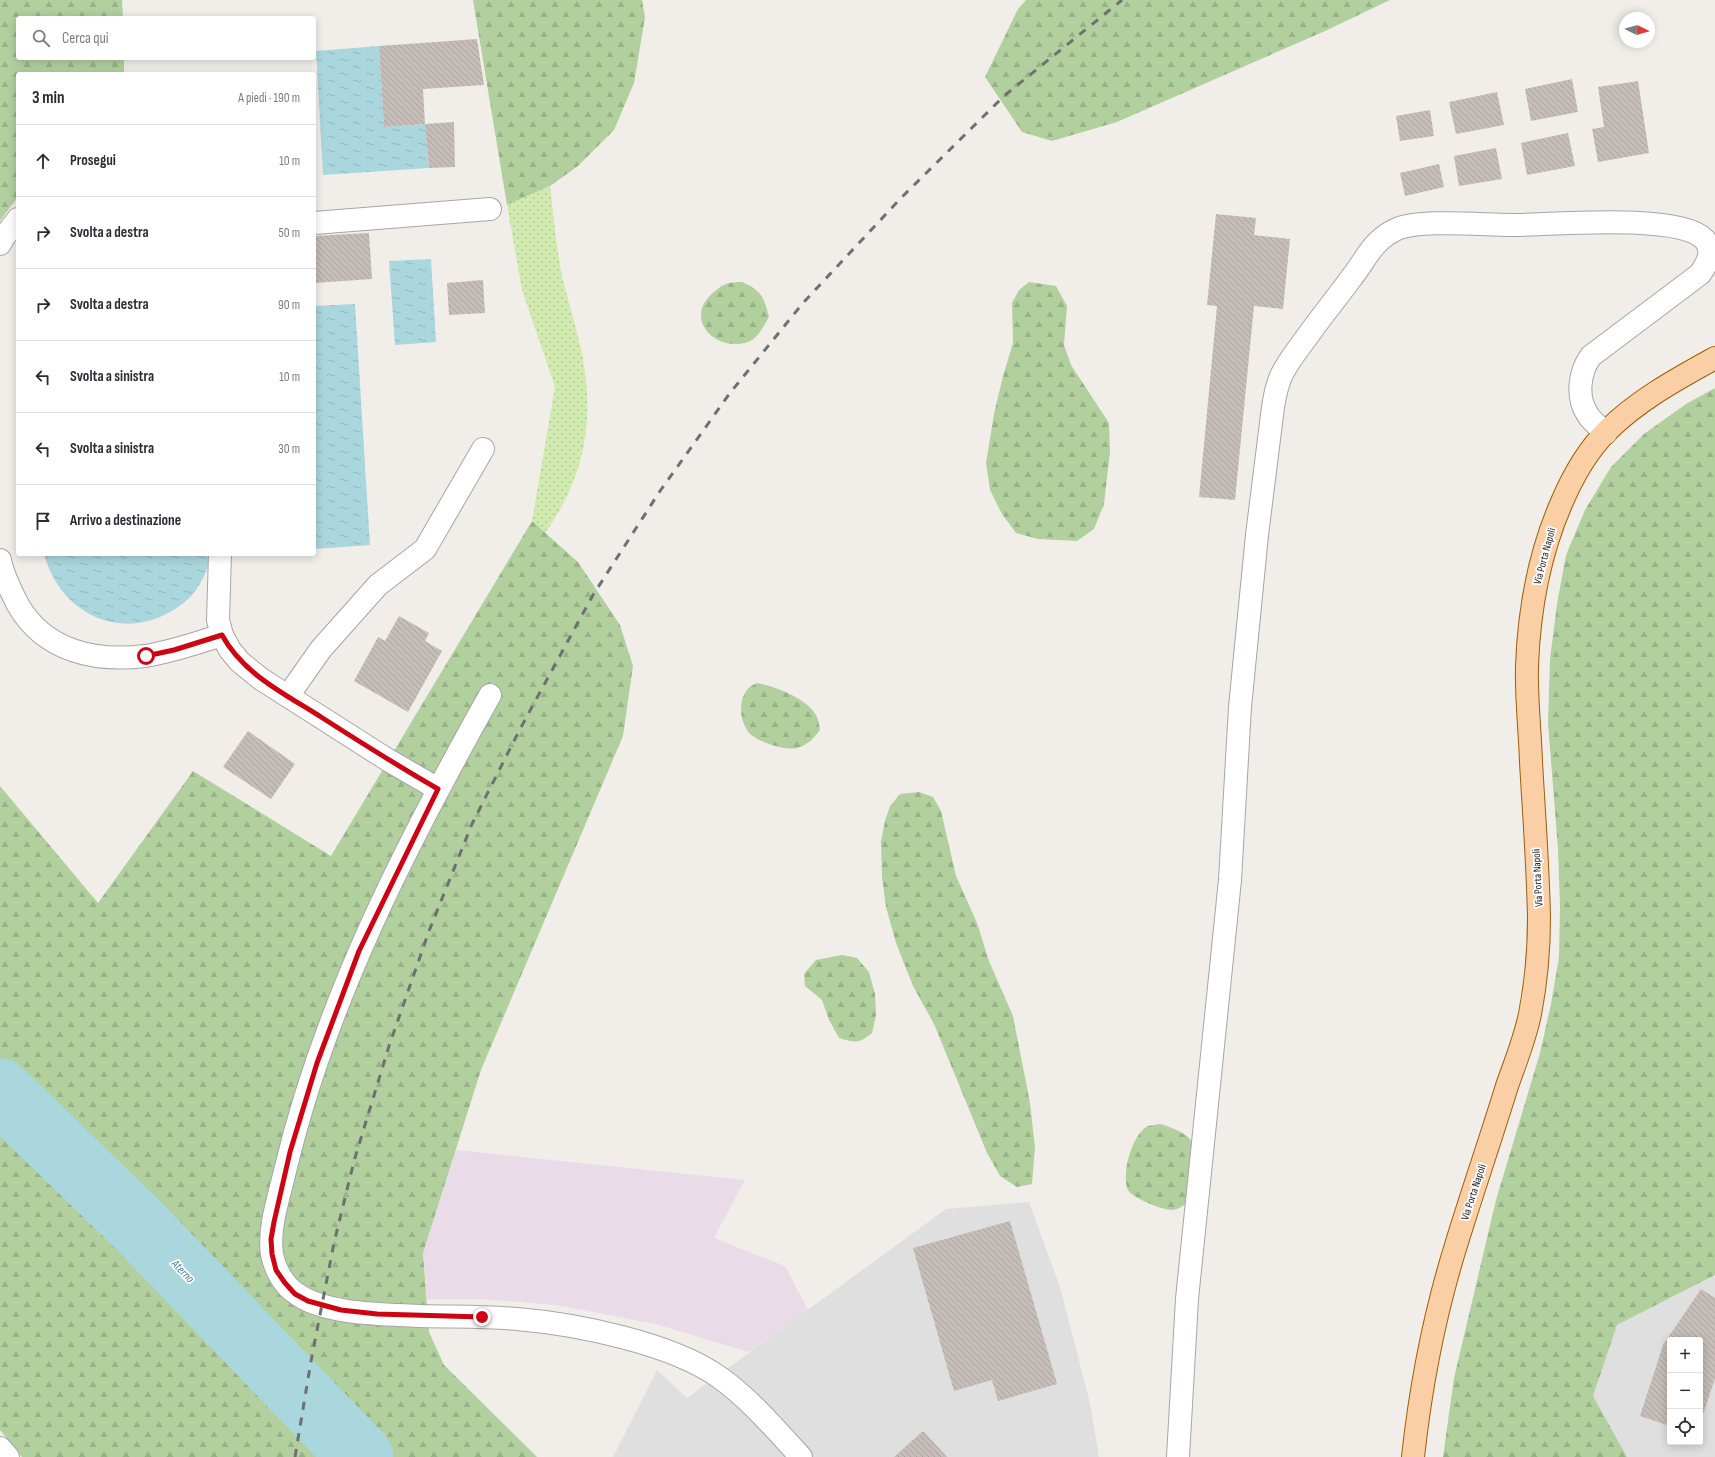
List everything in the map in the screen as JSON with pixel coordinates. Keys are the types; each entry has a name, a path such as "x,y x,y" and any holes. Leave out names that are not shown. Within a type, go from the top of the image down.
{"main road":[{"name":"Via Porta Napoli","path":"1413,1457 1421,1390 1433,1329 1457,1242 1524,1037 1534,994 1539,945 1539,918 1527,666 1535,589 1543,552 1569,486 1585,459 1606,433 1626,414 1649,397 1682,376 1715,358"}],"street":[{"path":"316,223 490,209"},
{"path":"0,244 4,236 16,221"},
{"path":"1178,1457 1188,1292 1228,903 1240,707 1257,536 1273,407 1278,383 1296,350 1355,274 1371,249 1380,240 1399,228 1422,224 1512,225 1609,222 1669,226 1688,230 1708,243 1710,250 1706,265 1700,274 1591,356 1584,368 1580,388 1581,400 1589,417 1606,433"},
{"path":"288,696 321,650 378,585 426,549 483,449"},
{"path":"220,556 218,620 222,635 230,650 240,662 261,679 388,760 438,789"},
{"path":"0,560 10,589 22,611 36,628 53,641 72,651 95,656 146,656 174,650 222,635"},
{"path":"490,695 438,789 359,951 317,1063 290,1152 274,1222 271,1239 272,1254 276,1270 295,1294 308,1301 341,1310 384,1314 518,1319 561,1325 646,1344 682,1357 717,1376 747,1400 801,1457"},
{"path":"0,1448 8,1457"}],"shaded area":[{"path":"456,1150 745,1180 714,1238 785,1266 808,1310 749,1352 655,1324 557,1305 481,1299 427,1299 423,1253"},
{"path":"1029,1202 1060,1287 1090,1403 1099,1457 613,1457 657,1370 687,1398 946,1209"},
{"path":"1715,1275 1715,1457 1627,1457 1593,1396 1617,1325"}],"green space":[{"path":"0,0 122,0 123,16 16,16 16,60 124,60 124,72 16,72 16,200 0,221"},
{"path":"473,0 642,0 645,17 634,83 614,130 578,166 550,186 507,205"},
{"path":"1026,0 1390,0 1325,31 1117,122 1052,141 1022,132 985,77 1018,9"},
{"path":"550,186 563,280 578,335 586,378 587,425 578,469 559,512 545,533 532,521 555,387 522,290 507,205"},
{"path":"742,282 758,291 763,299 769,317 755,338 752,340 736,344 724,342 714,338 707,331 702,322 701,312 705,302 720,287 728,283"},
{"path":"1029,282 1056,286 1067,306 1064,345 1071,365 1109,423 1110,452 1104,504 1094,529 1077,541 1038,539 1016,533 1002,514 990,490 986,463 994,414 1013,343 1012,303 1019,290"},
{"path":"1715,388 1715,1275 1617,1325 1593,1396 1627,1457 1443,1457 1454,1378 1496,1200 1540,1053 1551,1004 1559,957 1560,906 1558,849 1548,723 1550,659 1557,604 1566,555 1585,510 1611,467 1644,434 1686,404"},
{"path":"532,521 578,562 620,625 633,666 623,736 481,1070 423,1253 429,1332 444,1365 537,1457 22,1457 0,1430 0,786 98,903 193,771 331,856"},
{"path":"757,683 791,694 813,710 818,719 820,730 808,743 792,749 777,747 750,734 744,724 741,710 743,697 746,691"},
{"path":"919,792 933,797 941,811 956,876 977,923 989,961 1013,1016 1030,1103 1035,1147 1032,1184 1017,1187 1000,1176 987,1153 934,1024 913,986 896,943 886,907 882,877 881,841 890,806 900,794"},
{"path":"842,955 857,958 869,972 875,994 876,1015 872,1033 857,1042 839,1038 829,1020 822,1000 805,986 804,974 816,960"},
{"path":"1160,1124 1171,1127 1185,1135 1195,1146 1188,1202 1180,1208 1174,1210 1155,1206 1141,1200 1128,1190 1126,1183 1129,1155 1137,1137 1142,1130 1148,1126"}],"water":[{"path":"379,46 384,127 425,124 429,168 323,175 316,51"},
{"path":"431,259 436,342 395,345 389,261"},
{"path":"355,304 370,545 316,549 316,306"},
{"path":"45,556 211,556 201,582 194,593 177,608 150,620 130,624 111,622 93,616 76,605 63,591 52,574"}],"building":[{"path":"477,39 484,85 423,89 425,124 384,127 379,46"},
{"path":"1572,79 1578,112 1531,121 1525,89"},
{"path":"1638,81 1649,153 1598,162 1592,129 1604,127 1598,87"},
{"path":"1497,92 1504,125 1456,134 1449,102"},
{"path":"1430,110 1434,136 1400,141 1396,116"},
{"path":"454,122 455,167 429,168 425,124"},
{"path":"1568,133 1575,166 1527,175 1521,143"},
{"path":"1496,148 1502,179 1459,186 1454,156"},
{"path":"1439,164 1444,187 1405,196 1400,173"},
{"path":"1216,214 1256,218 1254,235 1290,239 1283,309 1254,306 1235,500 1199,497 1217,306 1207,305"},
{"path":"369,233 372,279 316,283 316,236"},
{"path":"483,280 485,313 449,315 447,283"},
{"path":"399,616 429,633 425,641 442,651 408,712 354,681 378,637 385,641"},
{"path":"248,731 295,764 271,799 223,767"},
{"path":"1010,1221 1057,1384 998,1401 992,1380 954,1391 913,1248"},
{"path":"1701,1289 1715,1298 1715,1378 1703,1415 1703,1337 1668,1337"},
{"path":"1667,1339 1667,1425 1640,1416 1663,1345"},
{"path":"923,1431 947,1457 894,1457"}],"waterway":[{"name":"Aterno","path":"0,1091 141,1228 361,1457"}],"railway":[{"path":"295,1457 311,1361 334,1243 354,1161 389,1046 429,931 472,824 520,729 593,595 660,491 730,393 803,303 901,198 1004,96 1122,0"}],"route":[{"path":"146,656 174,650 222,635 230,650 240,662 261,679 388,760 438,789 359,951 317,1063 290,1152 274,1222 271,1239 272,1254 276,1270 285,1283 295,1294 308,1301 341,1310 377,1314 436,1317 482,1317"}]}
